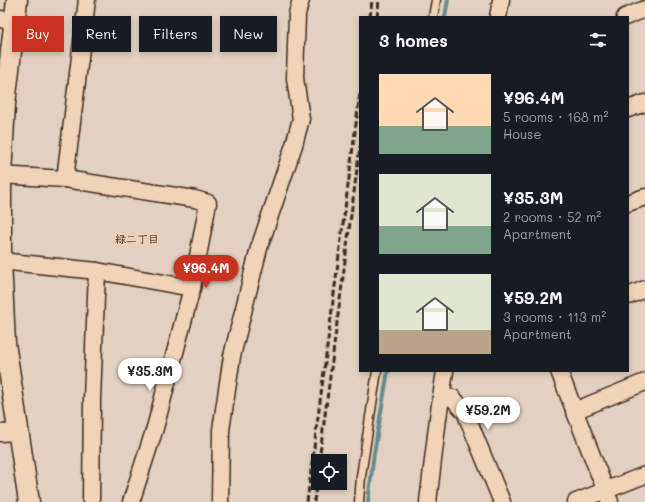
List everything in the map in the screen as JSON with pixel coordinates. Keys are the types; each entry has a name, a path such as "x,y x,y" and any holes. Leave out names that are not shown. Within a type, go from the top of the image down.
{"street":[{"path":"17,0 7,20 0,175 0,261 3,344 9,433 29,502"},
{"path":"65,179 87,0"},
{"path":"220,502 220,430 232,356 259,248 294,145 301,119 295,78 297,14 301,0"},
{"path":"498,16 501,0"},
{"path":"628,16 645,9"},
{"path":"629,109 645,103"},
{"path":"0,175 65,179 195,199 208,203 192,288 155,428 131,502"},
{"path":"629,203 645,197"},
{"path":"0,261 97,271 192,288"},
{"path":"91,502 92,399 97,271"},
{"path":"629,296 645,289"},
{"path":"428,502 445,372"},
{"path":"559,372 607,496"},
{"path":"574,411 645,382"},
{"path":"441,397 453,398 465,412 502,502"},
{"path":"576,502 607,496 645,475"}],"lane":[{"path":"434,16 436,0"},
{"path":"359,502 361,476 377,372"}],"waterway":[{"path":"445,16 448,0"},
{"path":"368,502 374,453 388,372"}],"railway":[{"path":"370,16 372,0"},
{"path":"377,16 379,0"},
{"path":"307,502 359,101"},
{"path":"320,454 359,154"},
{"path":"314,502 315,490"}],"district":[{"name":"緑二丁目","path":"137,238"}]}
